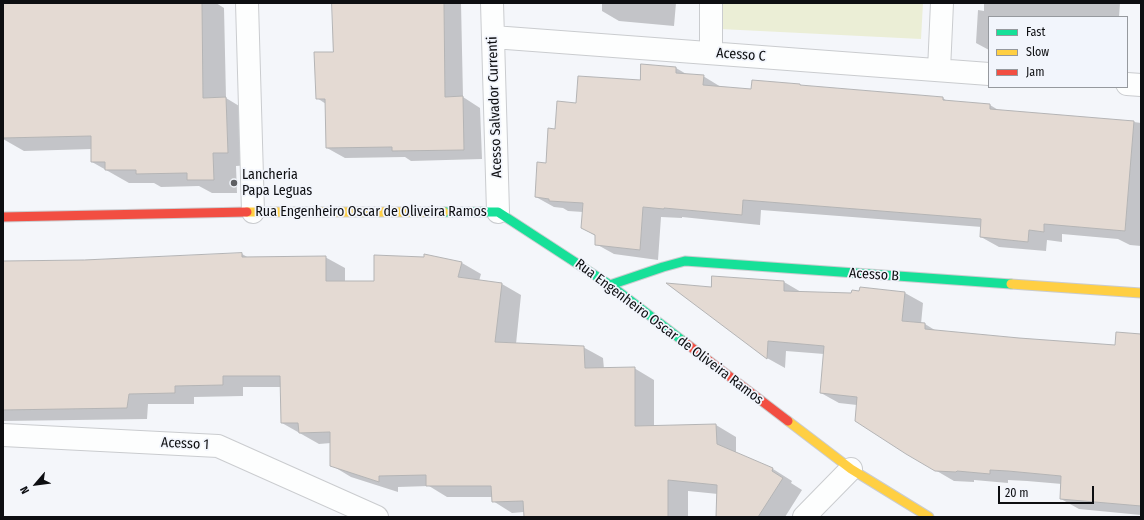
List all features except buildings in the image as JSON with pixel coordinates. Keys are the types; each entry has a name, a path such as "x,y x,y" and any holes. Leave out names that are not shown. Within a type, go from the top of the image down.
{"street":[{"path":"247,3 253,212"},
{"name":"Acesso Salvador Currenti","path":"492,3 498,212"},
{"path":"711,3 711,52"},
{"path":"939,70 942,3"},
{"name":"Acesso C","path":"493,37 711,52 988,74"},
{"path":"1128,84 1141,85"},
{"name":"Rua Engenheiro Oscar de Oliveira Ramos","path":"3,217 253,212 498,212 610,285 851,469 929,517"},
{"name":"Acesso B","path":"610,285 685,261 1141,293"},
{"name":"Acesso 1","path":"3,435 218,446 377,517"},
{"path":"804,517 851,469"}],"green space":[{"path":"721,3 923,3 921,39 720,29"}],"traffic: fast":[{"path":"444,212 498,212 610,285 683,341"},
{"path":"610,285 685,261 1011,284"}],"traffic: slow":[{"path":"247,212 444,212"},
{"path":"1011,284 1141,293"},
{"path":"788,421 851,469 929,517"}],"traffic: jam":[{"path":"3,217 247,212"},
{"path":"683,341 788,421"}],"place":[{"name":"Lancheria Papa Leguas","path":"234,183"}]}
